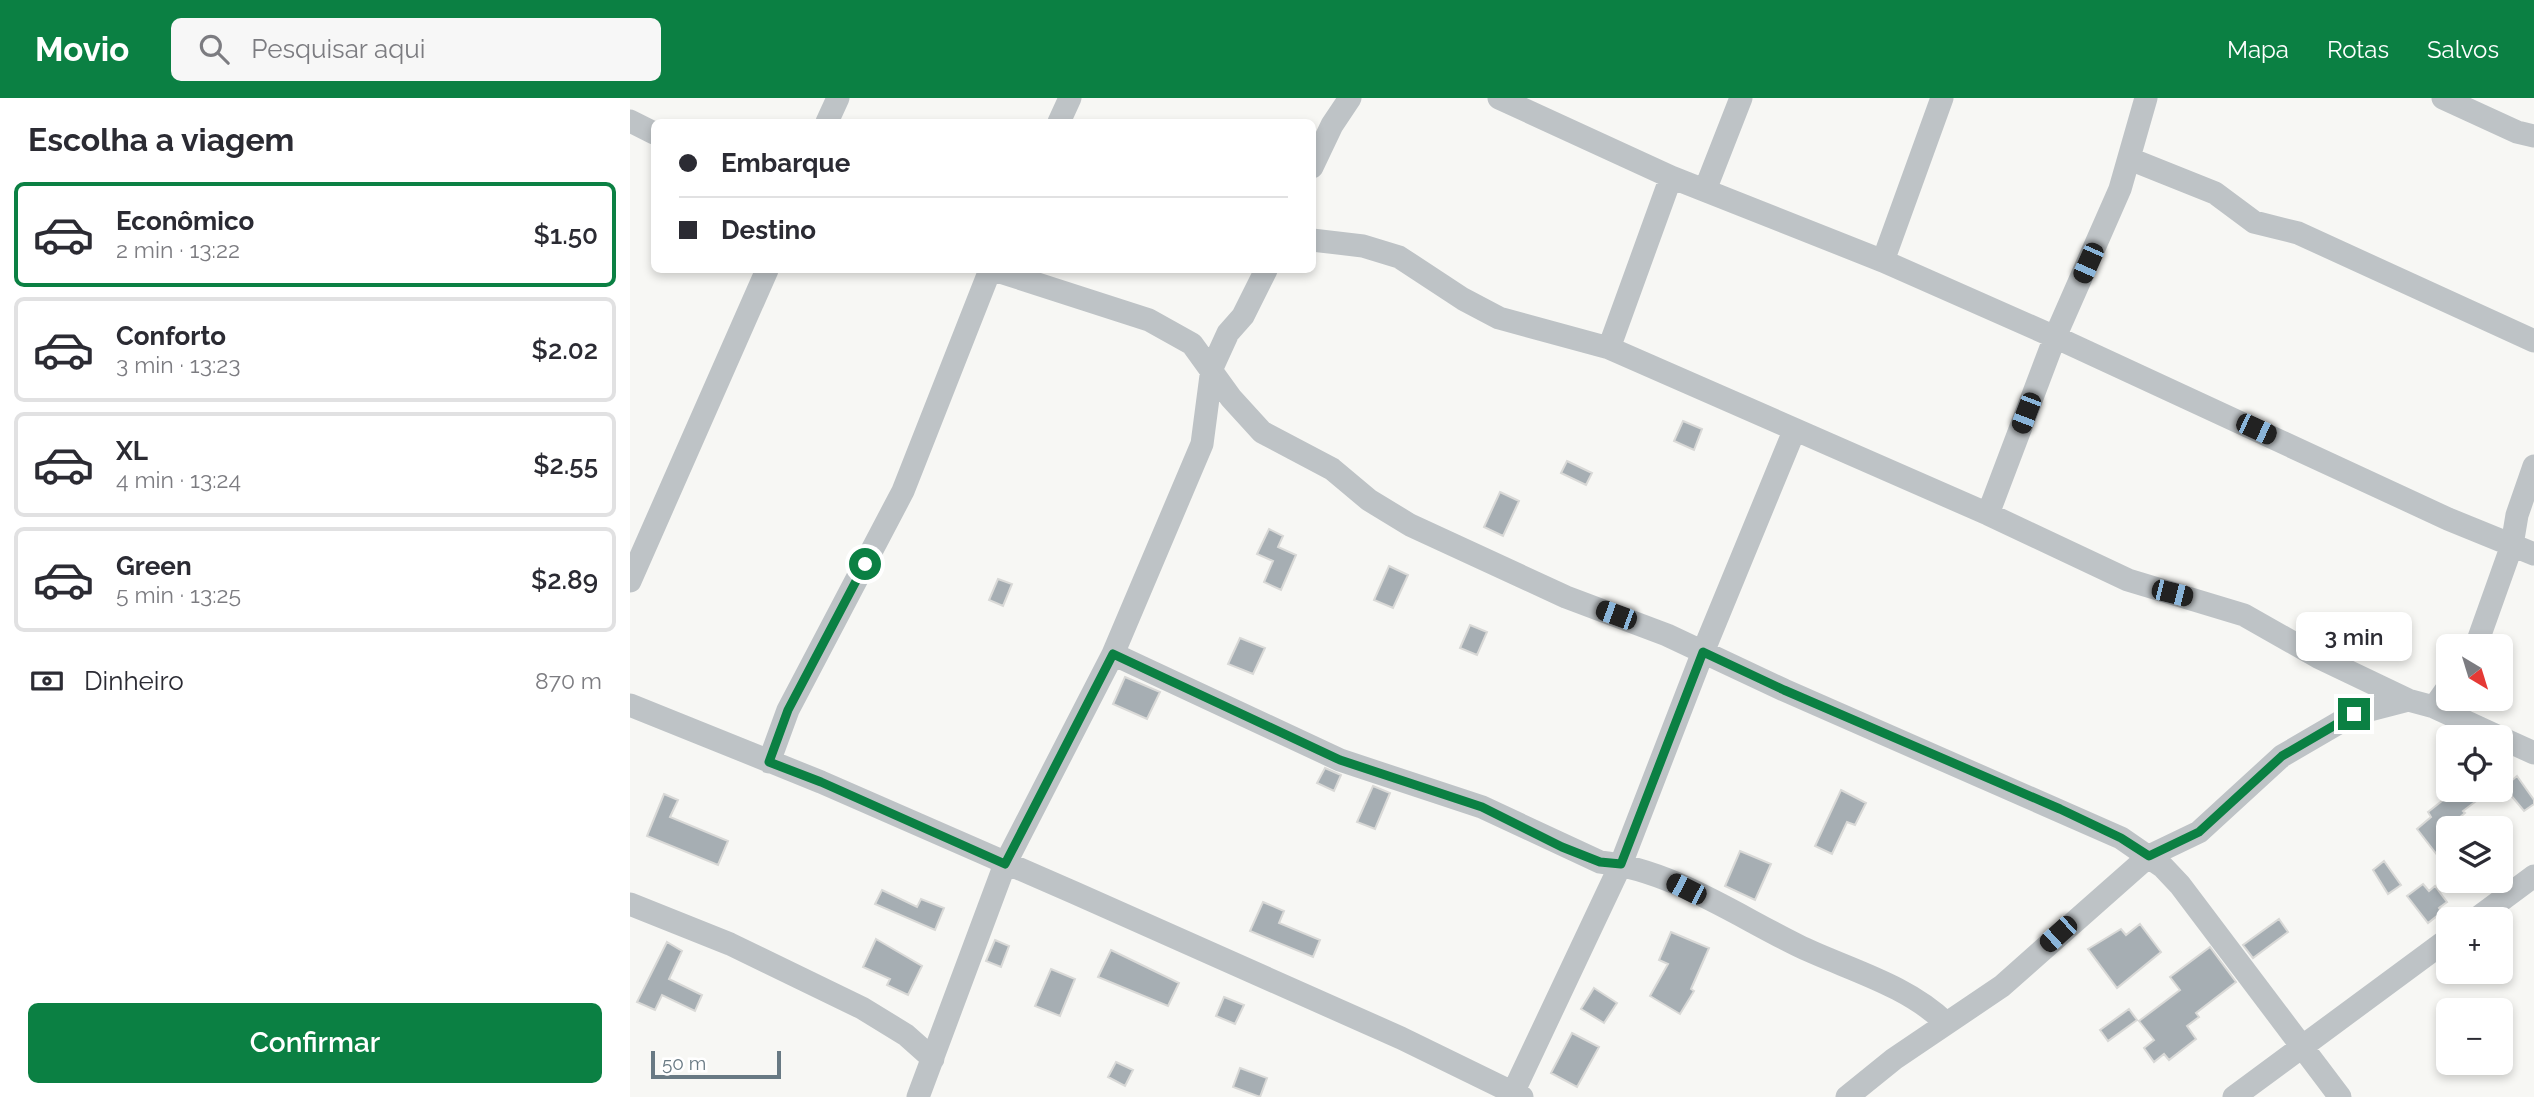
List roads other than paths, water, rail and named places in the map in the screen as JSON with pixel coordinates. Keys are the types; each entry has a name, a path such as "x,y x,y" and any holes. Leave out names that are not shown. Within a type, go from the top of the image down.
{"street":[{"path":"828,119 838,98"},
{"path":"1060,119 1070,98"},
{"path":"1316,159 1332,125 1350,98"},
{"path":"1499,98 1540,107 1671,177 1883,261 2055,337 2448,519 2534,554"},
{"path":"1704,190 1741,98"},
{"path":"1883,261 1942,98"},
{"path":"1988,513 2055,337 2120,189 2146,98"},
{"path":"2442,98 2517,132 2534,136"},
{"path":"630,121 651,132"},
{"path":"2130,159 2215,193 2254,222 2298,233 2534,341"},
{"path":"1609,348 1671,177"},
{"path":"1316,240 1363,246 1399,257 1463,299 1499,318 1609,348 1794,431 1988,513 2128,580 2244,615 2318,657 2408,700 2434,707 2474,725"},
{"path":"630,581 766,273"},
{"path":"769,762 788,710 904,491 991,273"},
{"path":"1001,273 1149,320 1192,344 1212,368 1231,398 1262,432 1332,470 1389,514 1566,597 1703,652 2121,838 2149,856 2180,885 2340,1097"},
{"path":"919,1097 1005,864 1113,654 1202,444 1212,368 1228,333 1243,316 1264,273"},
{"path":"630,705 821,782 1324,1003 1515,1096 1621,864 1703,652 1794,431"},
{"path":"2480,634 2512,545 2517,515 2534,466"},
{"path":"1113,654 1340,760 1482,807 1562,847 1600,862 1621,864 1672,882 1792,943 1911,996 1931,1008 1946,1023"},
{"path":"1847,1097 1946,1023 2002,986 2149,856 2199,832 2282,756 2354,714 2408,700"},
{"path":"2513,743 2534,753"},
{"path":"2492,907 2534,876"},
{"path":"630,904 730,944 863,1008 906,1035 933,1059"},
{"path":"2234,1097 2436,948"}]}
